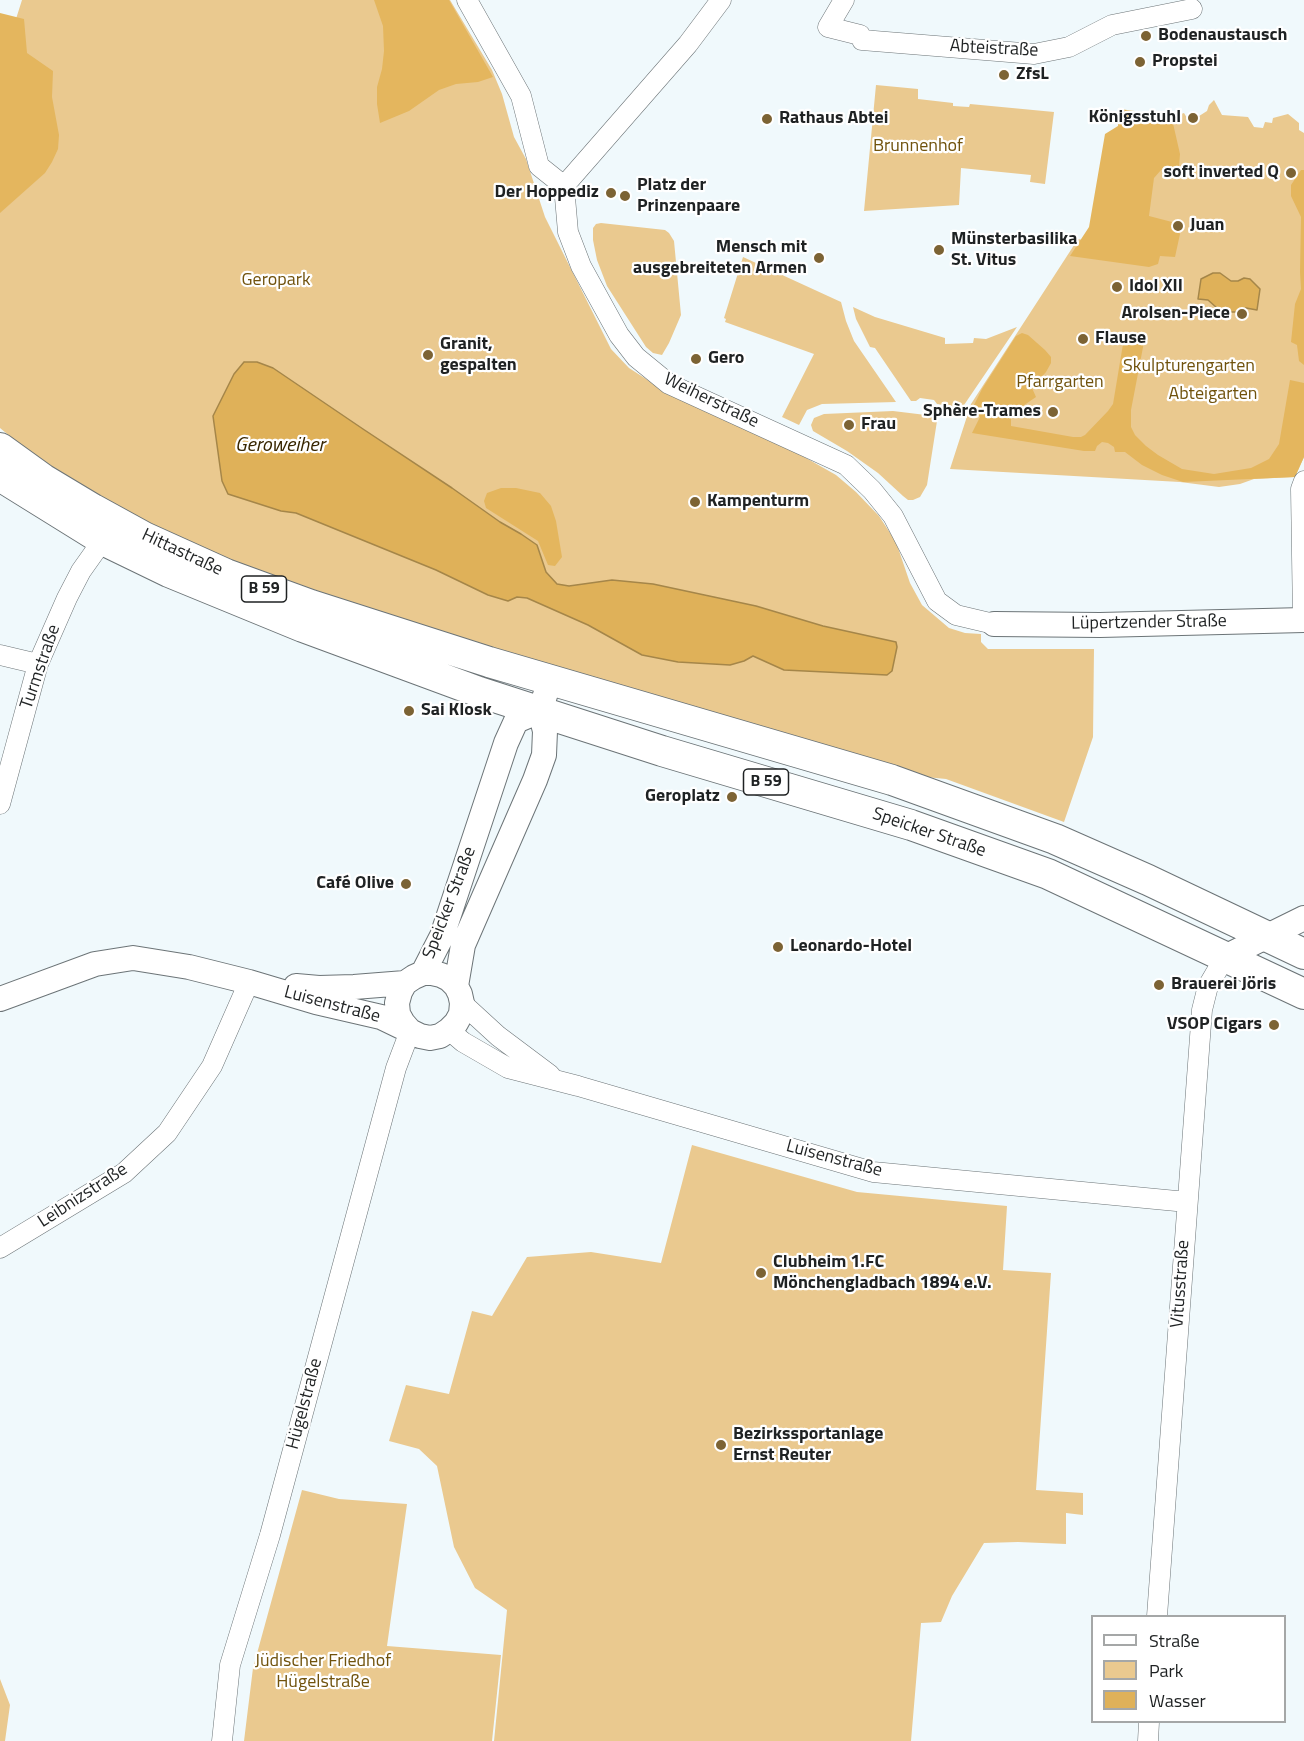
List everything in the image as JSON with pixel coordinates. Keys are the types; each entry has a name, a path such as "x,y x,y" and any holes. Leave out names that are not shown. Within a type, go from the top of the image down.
{"main road":[{"name":"Hittastraße","path":"0,448 43,479 101,514 144,537 226,574 311,605 550,680"},
{"name":"Hittastraße","path":"0,476 103,540 169,572 303,627 479,692 540,711"},
{"name":"Speicker Straße","path":"550,680 892,780 1055,839 1267,936"},
{"name":"Speicker Straße","path":"540,711 662,751 911,825 1048,874 1304,994"},
{"name":"B 59","path":"1267,936 1304,954"}],"street":[{"path":"467,0 521,96 539,166 564,186 688,44 721,0"},
{"name":"Abteistraße","path":"844,0 828,27 860,35 862,40 1034,54 1069,47 1112,25 1192,9"},
{"name":"Weiherstraße","path":"564,186 568,232 581,266 619,335 636,357 669,384 846,465 872,490 893,516 937,601 956,615 994,624"},
{"path":"1303,620 1301,489 1304,481"},
{"name":"Turmstraße","path":"0,804 38,664 81,571 103,540"},
{"name":"Lüpertzender Straße","path":"994,624 1303,620"},
{"path":"0,655 38,664"},
{"name":"Speicker Straße","path":"459,994 463,945 535,780 544,754 545,731 540,711 550,680"},
{"name":"Speicker Straße","path":"414,978 442,936 506,743 516,721 540,711"},
{"path":"1225,957 1304,918"},
{"name":"Vitusstraße","path":"1157,1615 1202,1010 1208,986 1225,957"},
{"name":"Luisenstraße","path":"0,999 95,964 133,958 189,967 249,982 316,1002 381,1017 410,1031"},
{"path":"432,973 441,975 449,979 459,994 461,1014 450,1030 440,1035 430,1038 410,1031 398,1014 399,992 414,978 432,973"},
{"name":"Luisenstraße","path":"249,982 320,988 354,987 414,978"},
{"name":"Leibnizstraße","path":"0,1248 124,1173 167,1133 212,1066 249,982"},
{"name":"Luisenstraße","path":"459,994 498,1036 560,1082"},
{"name":"Luisenstraße","path":"450,1030 463,1042 508,1068 873,1172 1187,1202"},
{"name":"Hügelstraße","path":"222,1741 230,1665 270,1535 396,1068 410,1031"},
{"path":"1148,1741 1149,1723"}],"green space":[{"name":"Geropark","path":"22,0 450,0 492,70 502,94 514,137 526,159 545,217 611,349 629,368 657,386 799,454 836,475 879,516 896,542 910,583 922,605 949,628 965,633 981,634 981,642 988,649 1094,649 1093,737 1064,822 946,779 916,776 369,611 187,544 52,471 0,428 0,194 15,22"},
{"name":"Brunnenhof","path":"876,85 918,89 918,99 953,103 953,106 969,107 970,104 1054,112 1045,184 1030,182 1031,175 961,168 959,205 864,211"},
{"name":"Skulpturengarten","path":"1214,100 1222,115 1248,117 1254,127 1263,128 1265,122 1272,123 1273,118 1288,114 1299,123 1299,130 1304,133 1304,457 1295,477 1254,479 1219,487 1180,482 950,469 971,404 1078,239 1087,241 1145,228 1163,120 1184,113 1187,118 1196,118 1207,111"},
{"path":"596,224 665,230 674,241 681,315 662,355 653,353 646,347 607,286 597,260 593,240 593,228"},
{"path":"743,257 841,302 854,341 896,402 822,404 807,410 799,425 782,417 814,354 725,322 724,318"},
{"path":"853,307 875,317 945,338 945,344 973,343 974,338 986,339 1017,327 962,408 937,404 934,400 920,398 911,401 875,348 870,347 856,319"},
{"path":"893,411 934,416 937,421 927,485 920,497 913,500 908,500 878,473 847,451 813,431 811,425 814,418 824,414"},
{"name":"Bezirkssportanlage Ernst Reuter","path":"692,1145 857,1192 1007,1206 1003,1270 1051,1273 1036,1490 1083,1493 1083,1515 1066,1513 1066,1544 984,1543 952,1596 941,1622 921,1623 911,1741 494,1741 507,1610 475,1588 454,1547 437,1466 419,1449 389,1441 406,1385 449,1394 472,1311 492,1316 527,1257 591,1252 661,1263"},
{"name":"Jüdischer Friedhof Hügelstraße","path":"302,1490 339,1499 407,1504 387,1646 501,1655 492,1741 244,1741 253,1668"},
{"path":"0,1679 10,1705 5,1741 0,1741"}],"shaded area":[{"path":"374,0 449,0 493,77 478,82 456,84 439,90 409,111 380,123 377,87 384,51 383,26"},
{"path":"0,13 24,19 27,53 53,71 52,97 59,135 58,149 45,173 0,213"},
{"path":"1120,109 1163,115 1172,119 1180,154 1179,167 1161,170 1154,178 1149,216 1172,222 1180,234 1175,257 1160,256 1158,264 1149,267 1070,256 1089,227 1105,134 1118,126"},
{"path":"1301,170 1304,170 1304,365 1299,361 1297,345 1291,342 1295,304 1301,289 1301,217 1291,196 1291,185"},
{"path":"1022,333 1028,335 1045,350 1051,357 1051,363 1032,388 1036,397 1011,414 1011,426 1073,437 1085,435 1113,404 1124,338 1133,338 1144,342 1131,410 1131,427 1135,435 1146,446 1182,469 1214,474 1251,468 1269,459 1279,444 1290,380 1304,383 1304,457 1295,477 1183,482 1142,465 1125,452 1115,452 1114,447 1108,443 1102,442 1095,451 1084,451 972,433 980,417 973,412 974,405 982,389 1016,336"},
{"path":"501,488 516,488 540,493 551,506 562,557 555,566 548,565 538,541 486,508 484,501 487,493"}],"water":[{"path":"1213,273 1220,273 1231,281 1250,279 1260,289 1257,310 1246,308 1226,312 1208,300 1198,299 1201,279"},
{"name":"Geroweiher","path":"244,362 257,362 273,368 537,545 546,572 557,584 569,586 612,580 653,584 756,606 823,626 896,642 892,671 887,675 784,670 753,656 730,665 678,662 642,655 588,625 527,598 517,597 508,601 488,595 436,570 296,513 281,511 228,494 222,481 213,416 234,374"}],"place":[{"name":"Bodenaustausch","path":"1146,36"},
{"name":"Propstei","path":"1140,62"},
{"name":"ZfsL","path":"1004,75"},
{"name":"Königsstuhl","path":"1193,118"},
{"name":"Rathaus Abtei","path":"767,119"},
{"name":"soft inverted Q","path":"1291,173"},
{"name":"Der Hoppediz","path":"611,193"},
{"name":"Platz der Prinzenpaare","path":"625,196"},
{"name":"Juan","path":"1178,226"},
{"name":"Münsterbasilika St. Vitus","path":"939,250"},
{"name":"Mensch mit ausgebreiteten Armen","path":"819,258"},
{"name":"Idol XII","path":"1117,287"},
{"name":"Arolsen-Piece","path":"1242,314"},
{"name":"Flause","path":"1083,339"},
{"name":"Granit, gespalten","path":"428,355"},
{"name":"Gero","path":"696,359"},
{"name":"Sphère-Trames","path":"1053,412"},
{"name":"Frau","path":"849,425"},
{"name":"Kampenturm","path":"695,502"},
{"name":"Sai KIosk","path":"409,711"},
{"name":"Geroplatz","path":"732,797"},
{"name":"Café Olive","path":"406,884"},
{"name":"Leonardo-Hotel","path":"778,947"},
{"name":"Brauerei Jöris","path":"1159,985"},
{"name":"VSOP Cigars","path":"1274,1025"},
{"name":"Clubheim 1.FC Mönchengladbach 1894 e.V.","path":"761,1273"},
{"name":"Bezirkssportanlage Ernst Reuter","path":"721,1445"}],"park label":[{"name":"Pfarrgarten","path":"1060,383"},
{"name":"Abteigarten","path":"1213,395"}]}
